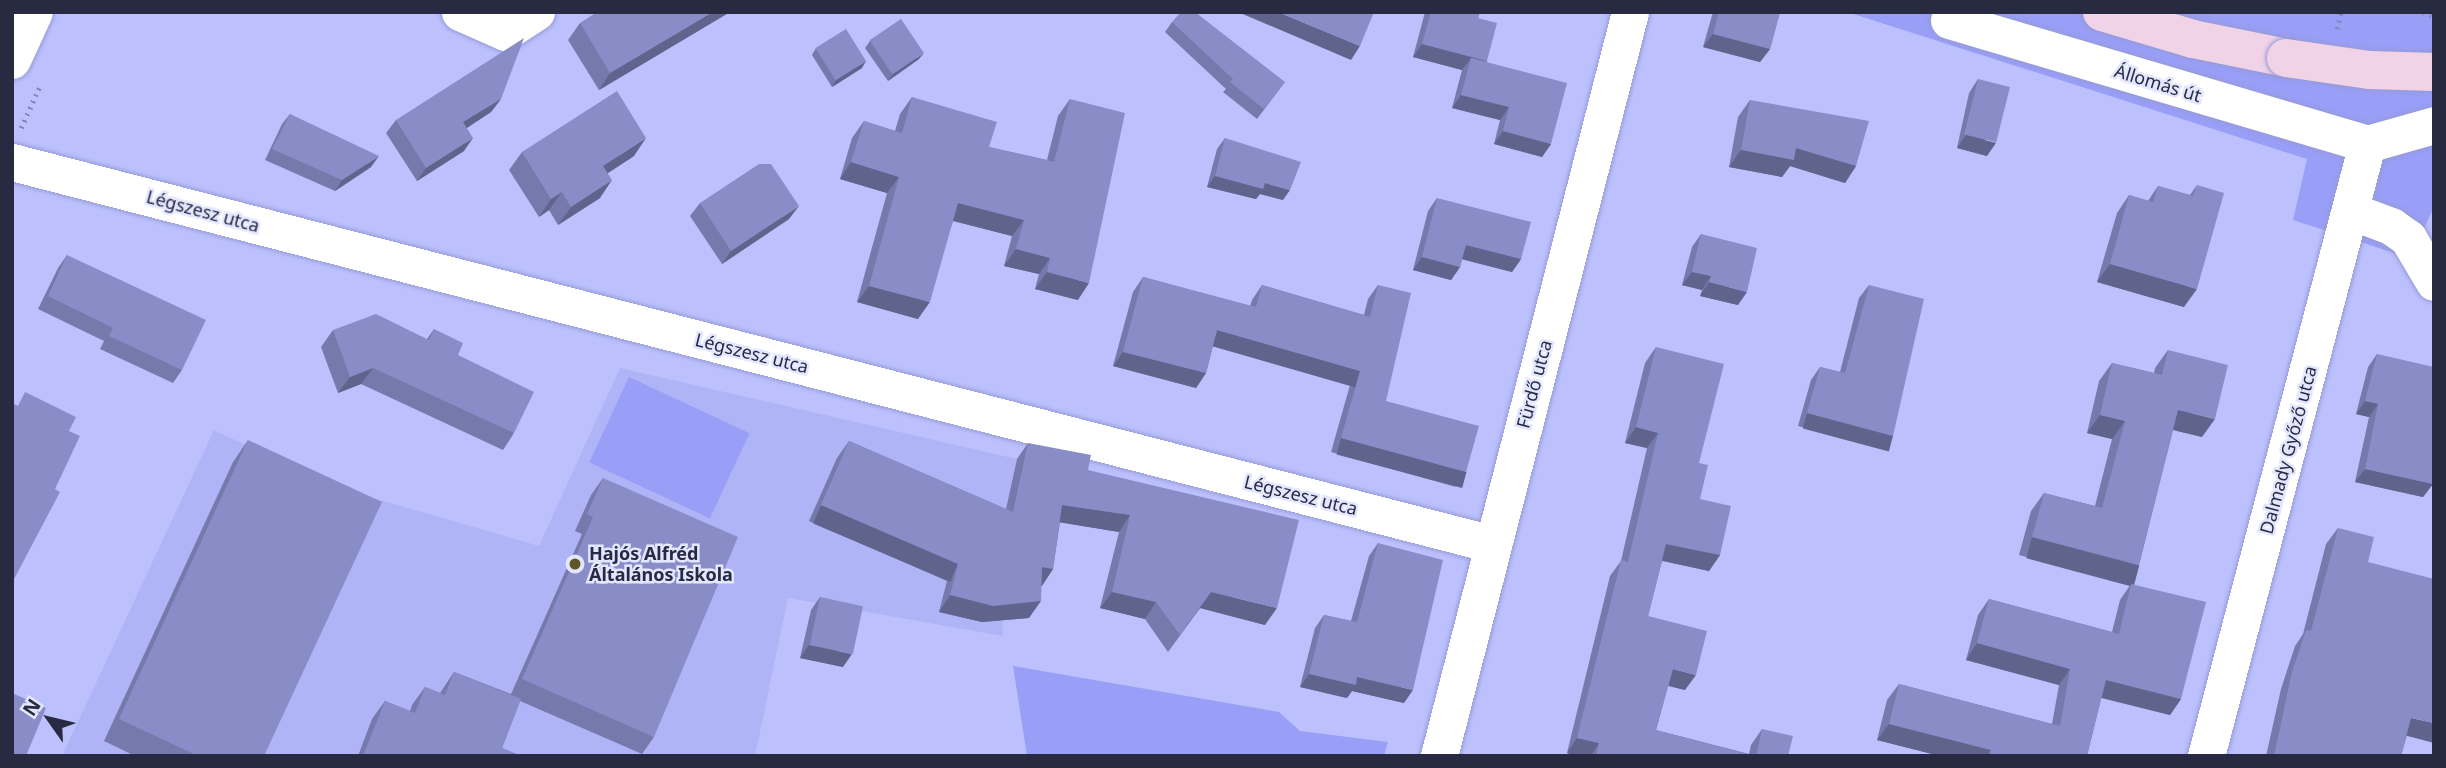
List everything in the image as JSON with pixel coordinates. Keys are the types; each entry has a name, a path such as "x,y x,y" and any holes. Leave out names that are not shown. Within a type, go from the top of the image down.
{"main road":[{"path":"2102,12 2193,39 2286,58 2434,72"}],"street":[{"path":"12,60 34,12"},
{"path":"460,12 505,32 536,12"},
{"name":"Fürdő utca","path":"1439,756 1630,12"},
{"name":"Állomás út","path":"1949,20 2367,144"},
{"path":"2367,144 2434,124"},
{"name":"Dalmady Győző utca","path":"2206,756 2367,144"},
{"name":"Légszesz utca","path":"12,162 1492,544"},
{"path":"2351,211 2391,226 2408,238 2434,282"}],"path":[{"path":"2423,12 2434,16"}],"shaded area":[{"path":"1847,12 2434,12 2434,207 2423,231 2434,266 2293,220 2307,159"},
{"name":"Hajós Alfréd Általános Iskola","path":"620,368 1017,459 998,548 1003,636 788,598 755,756 62,756 214,430 332,486 539,546"},
{"path":"629,377 750,433 710,518 589,462"},
{"path":"1013,666 1279,712 1300,731 1388,742 1384,756 1027,756"}],"building":[{"path":"597,12 713,12 610,73 580,23"},
{"path":"1181,12 1195,12 1285,82 1264,109 1230,82 1233,79 1172,22"},
{"path":"1278,12 1374,12 1360,46"},
{"path":"1431,12 1480,12 1478,18 1497,23 1487,61 1422,44"},
{"path":"1719,12 1780,12 1770,49 1713,34"},
{"path":"901,19 924,53 892,74 869,40"},
{"path":"846,29 866,61 836,80 815,48"},
{"path":"524,38 501,99 463,122 473,138 426,168 396,120"},
{"path":"1471,58 1567,83 1551,144 1503,131 1509,107 1461,95"},
{"path":"1978,79 2010,87 1996,142 1964,134"},
{"path":"617,91 646,138 603,166 612,180 571,207 562,192 551,199 522,152"},
{"path":"912,97 997,122 989,147 1054,162 1070,99 1125,113 1089,283 1047,272 1050,258 1016,249 1024,220 958,203 930,302 869,286 899,177 851,162 864,121 902,133"},
{"path":"1750,100 1869,121 1856,166 1796,148 1794,160 1741,150"},
{"path":"290,114 379,156 342,180 272,149"},
{"path":"1225,138 1301,162 1290,190 1265,183 1263,189 1215,176"},
{"path":"759,164 771,164 799,206 731,251 700,203"},
{"path":"2197,185 2224,193 2197,289 2110,264 2129,195 2153,202 2158,186 2193,196"},
{"path":"1437,198 1531,222 1521,259 1466,245 1460,267 1422,257"},
{"path":"1701,234 1757,248 1747,292 1709,282 1711,276 1692,272"},
{"path":"67,255 206,320 182,370 109,336 113,328 48,296"},
{"path":"1143,277 1256,307 1262,285 1370,317 1378,285 1411,293 1386,401 1479,426 1466,472 1341,438 1360,371 1217,330 1206,373 1123,352"},
{"path":"1869,285 1924,299 1893,436 1807,413 1820,367 1845,373"},
{"path":"376,314 429,340 434,329 463,343 458,355 534,392 514,433 373,368 350,377 333,330"},
{"path":"1656,347 1724,364 1699,463 1708,465 1700,499 1731,506 1720,555 1666,544 1648,616 1707,631 1696,675 1673,669 1656,730 1754,756 1596,756 1599,743 1577,738 1621,560 1628,562 1658,433 1636,427"},
{"path":"2168,350 2228,365 2215,419 2178,410 2139,565 2032,537 2044,493 2102,508 2125,421 2100,415 2112,363 2162,375"},
{"path":"2377,354 2434,367 2433,484 2365,469 2378,404 2365,401"},
{"path":"25,392 76,417 69,431 80,436 55,489 60,492 12,583 12,403 18,406"},
{"path":"248,440 382,502 264,756 198,756 119,719"},
{"path":"849,441 1013,512 1028,443 1091,455 1088,470 1299,520 1277,608 1211,592 1180,635 1156,602 1112,592 1130,515 1062,505 1053,569 1042,567 1041,601 993,606 950,595 958,564 821,505"},
{"path":"603,478 738,537 654,737 522,679 593,517 587,514"},
{"path":"2338,528 2374,537 2368,562 2434,579 2434,723 2411,718 2401,756 2274,756 2292,672 2306,630 2311,631"},
{"path":"1378,543 1443,560 1413,690 1357,677 1356,685 1309,674 1324,615 1357,622"},
{"path":"2131,584 2206,602 2181,699 2106,680 2087,756 1990,756 1991,750 1889,724 1899,684 2060,726 2070,669 1977,643 1989,599 2119,634"},
{"path":"820,597 863,606 853,654 810,645"},
{"path":"454,672 521,699 502,748 521,756 363,756 385,701 415,713 425,687 445,695"},
{"path":"12,693 46,708 26,756 12,756"},
{"path":"1762,729 1793,736 1788,756 1756,756"}],"place":[{"name":"Hajós Alfréd Általános Iskola","path":"575,564"}]}
